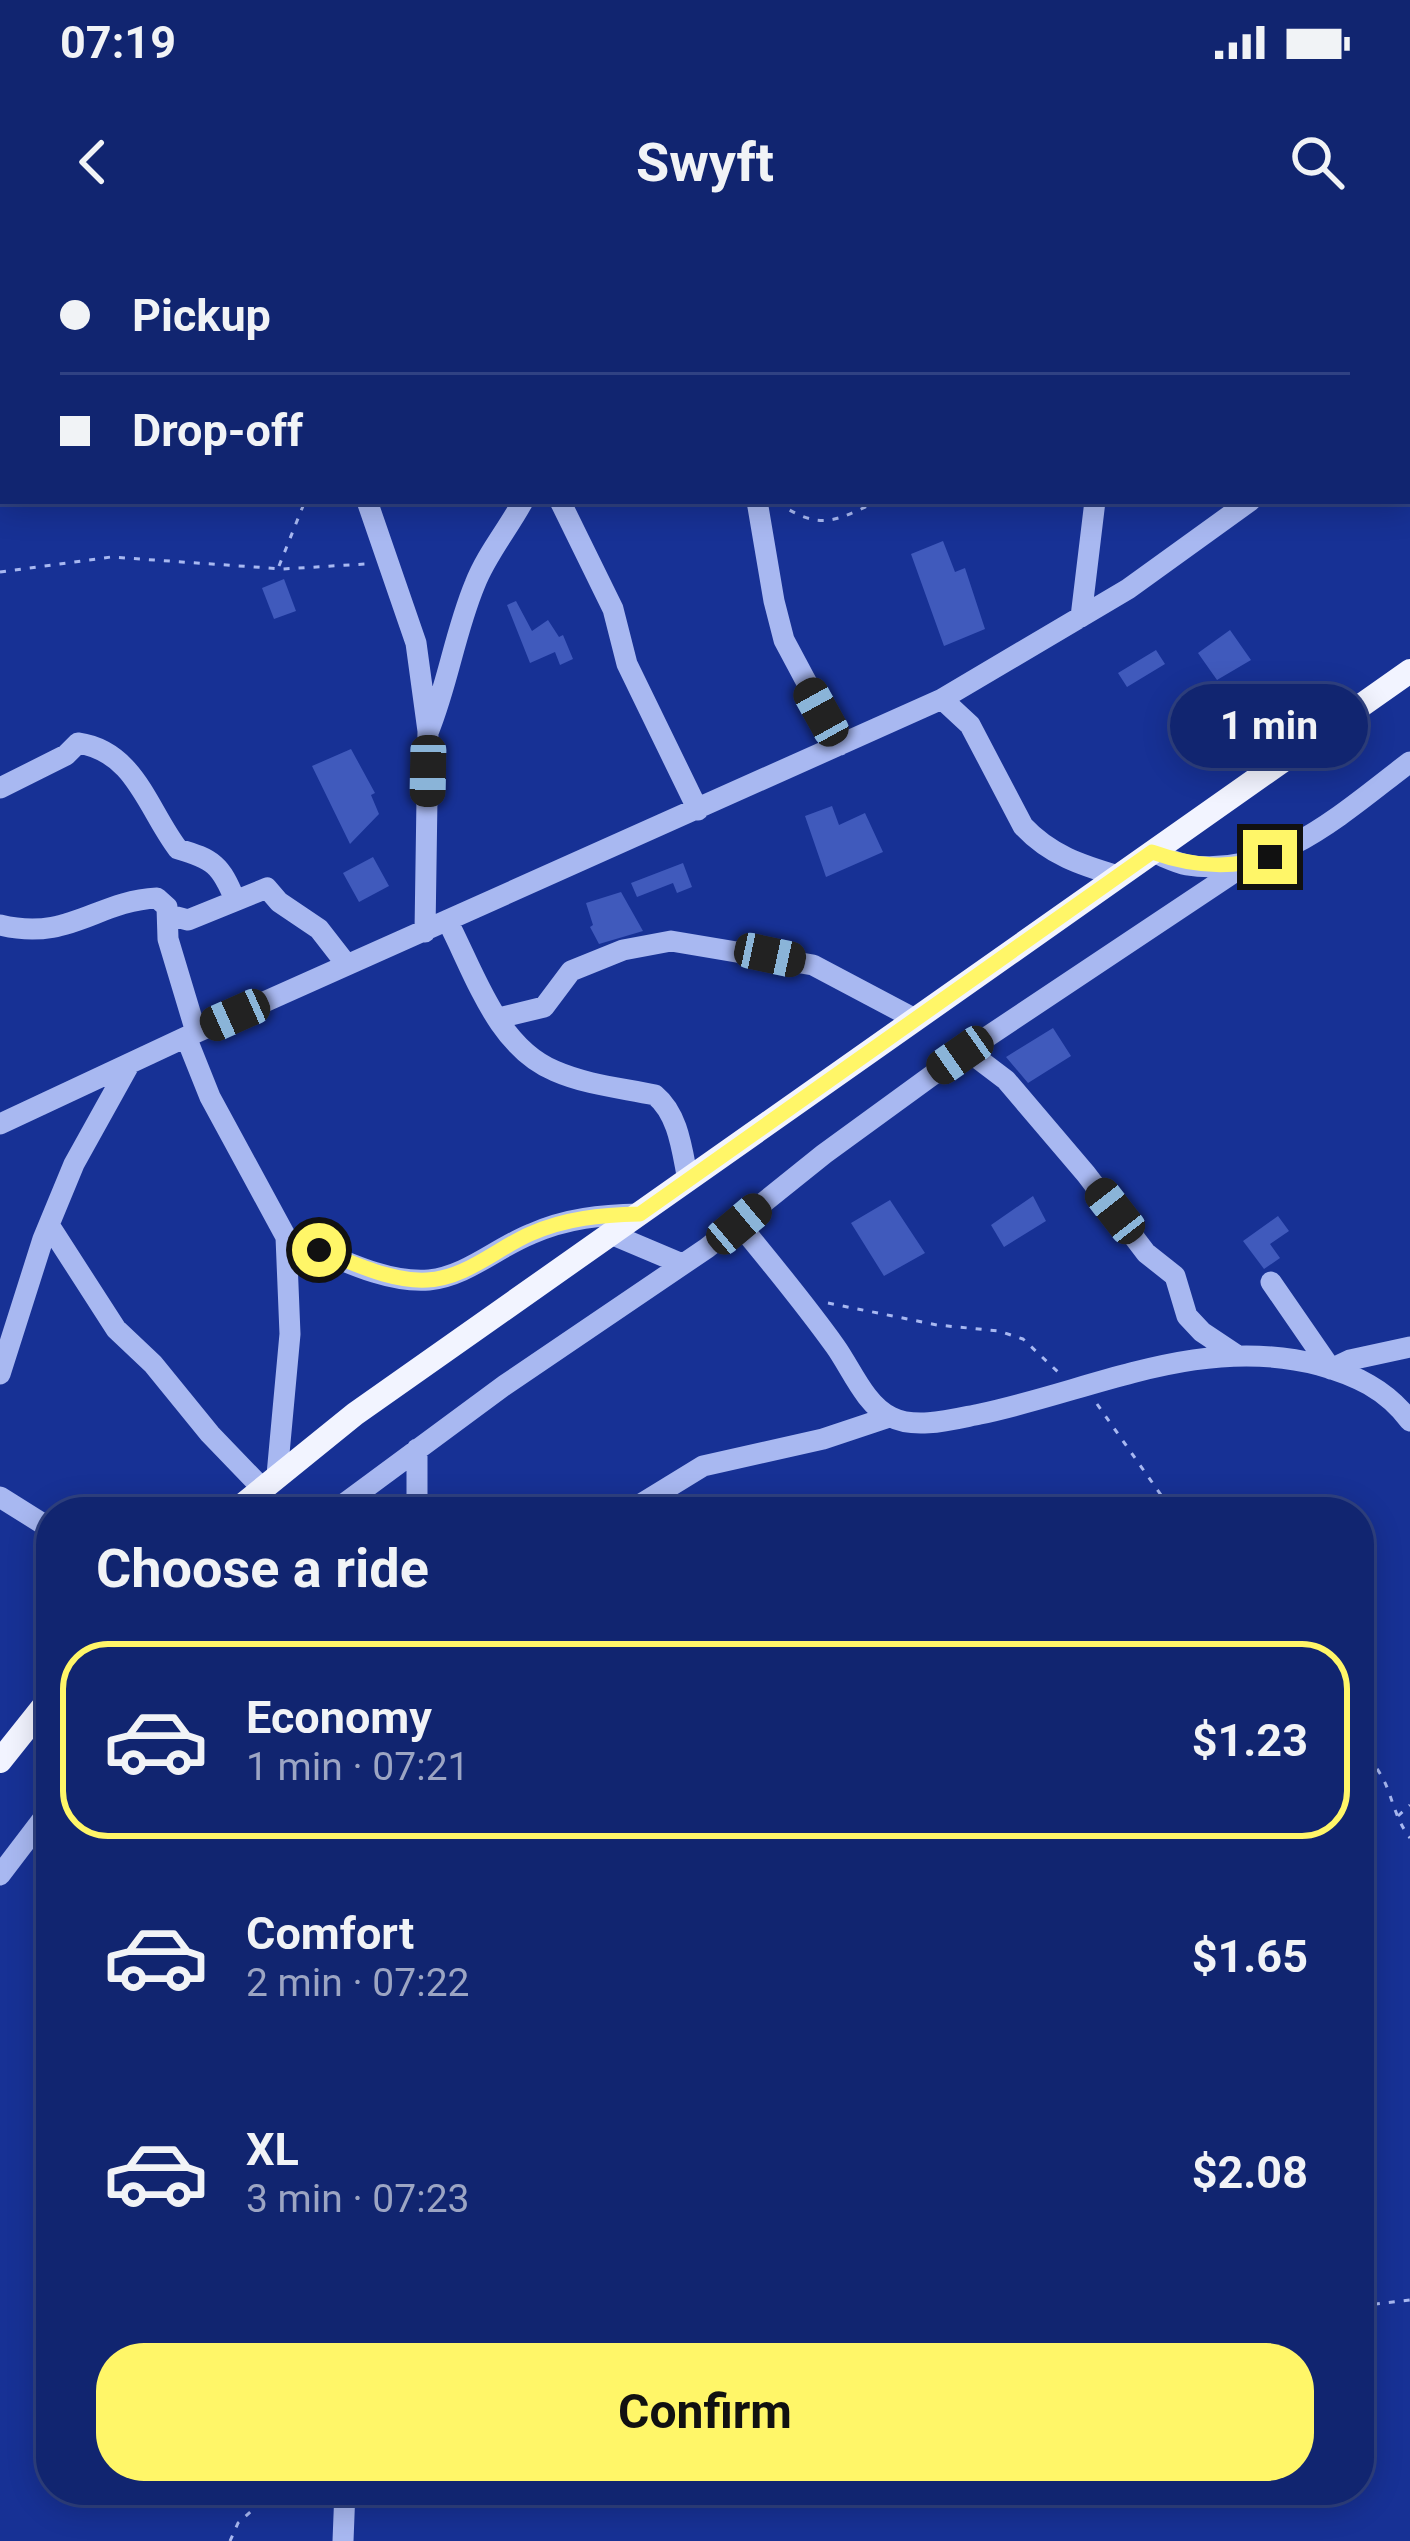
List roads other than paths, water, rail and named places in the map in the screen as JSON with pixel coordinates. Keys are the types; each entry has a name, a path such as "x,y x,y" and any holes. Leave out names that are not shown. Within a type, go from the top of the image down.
{"main road":[{"path":"251,1497 355,1414 1410,671"},
{"path":"0,1761 36,1716"}],"street":[{"path":"369,504 416,643 428,731 425,932"},
{"path":"428,731 445,692 454,641 477,578 521,504"},
{"path":"561,504 613,609 627,664 698,810"},
{"path":"758,504 773,601 784,640 840,745"},
{"path":"1081,617 1095,504"},
{"path":"0,1124 942,699 1128,589 1246,504"},
{"path":"942,699 970,724 1023,826 1035,839 1071,862 1118,876"},
{"path":"0,788 66,755 78,743 106,752 140,786 178,849 211,860 235,899"},
{"path":"353,1497 739,1224 824,1154 960,1055 1245,865 1314,832 1410,762"},
{"path":"1152,852 1186,865 1245,865"},
{"path":"169,915 188,920 259,888 270,889 279,902 320,929 347,965"},
{"path":"0,925 21,932 43,931 146,898 163,902 191,1034 218,1113 286,1237 290,1334 270,1481"},
{"path":"448,922 499,1018 524,1052 553,1071 655,1095 663,1102 678,1134 688,1180"},
{"path":"499,1018 544,1006 571,970 623,950 671,941 813,965 915,1018"},
{"path":"960,1055 977,1058 1006,1080 1145,1253 1175,1276 1187,1316 1236,1354"},
{"path":"0,1374 49,1225 92,1126 129,1064"},
{"path":"286,1237 384,1275 427,1280 471,1267 528,1235 587,1215 640,1214"},
{"path":"739,1224 836,1346 866,1394 889,1417 909,1423 950,1420 1190,1358 1236,1354 1292,1358 1365,1380 1410,1420"},
{"path":"49,1225 129,1344 153,1364 210,1434 270,1481"},
{"path":"611,1234 682,1264"},
{"path":"1271,1282 1331,1369"},
{"path":"1331,1369 1410,1347"},
{"path":"652,1497 703,1466 823,1439 889,1417"},
{"path":"417,1497 418,1449"},
{"path":"0,1497 36,1520"},
{"path":"0,1875 36,1828"},
{"path":"343,2541 344,2505"}]}
